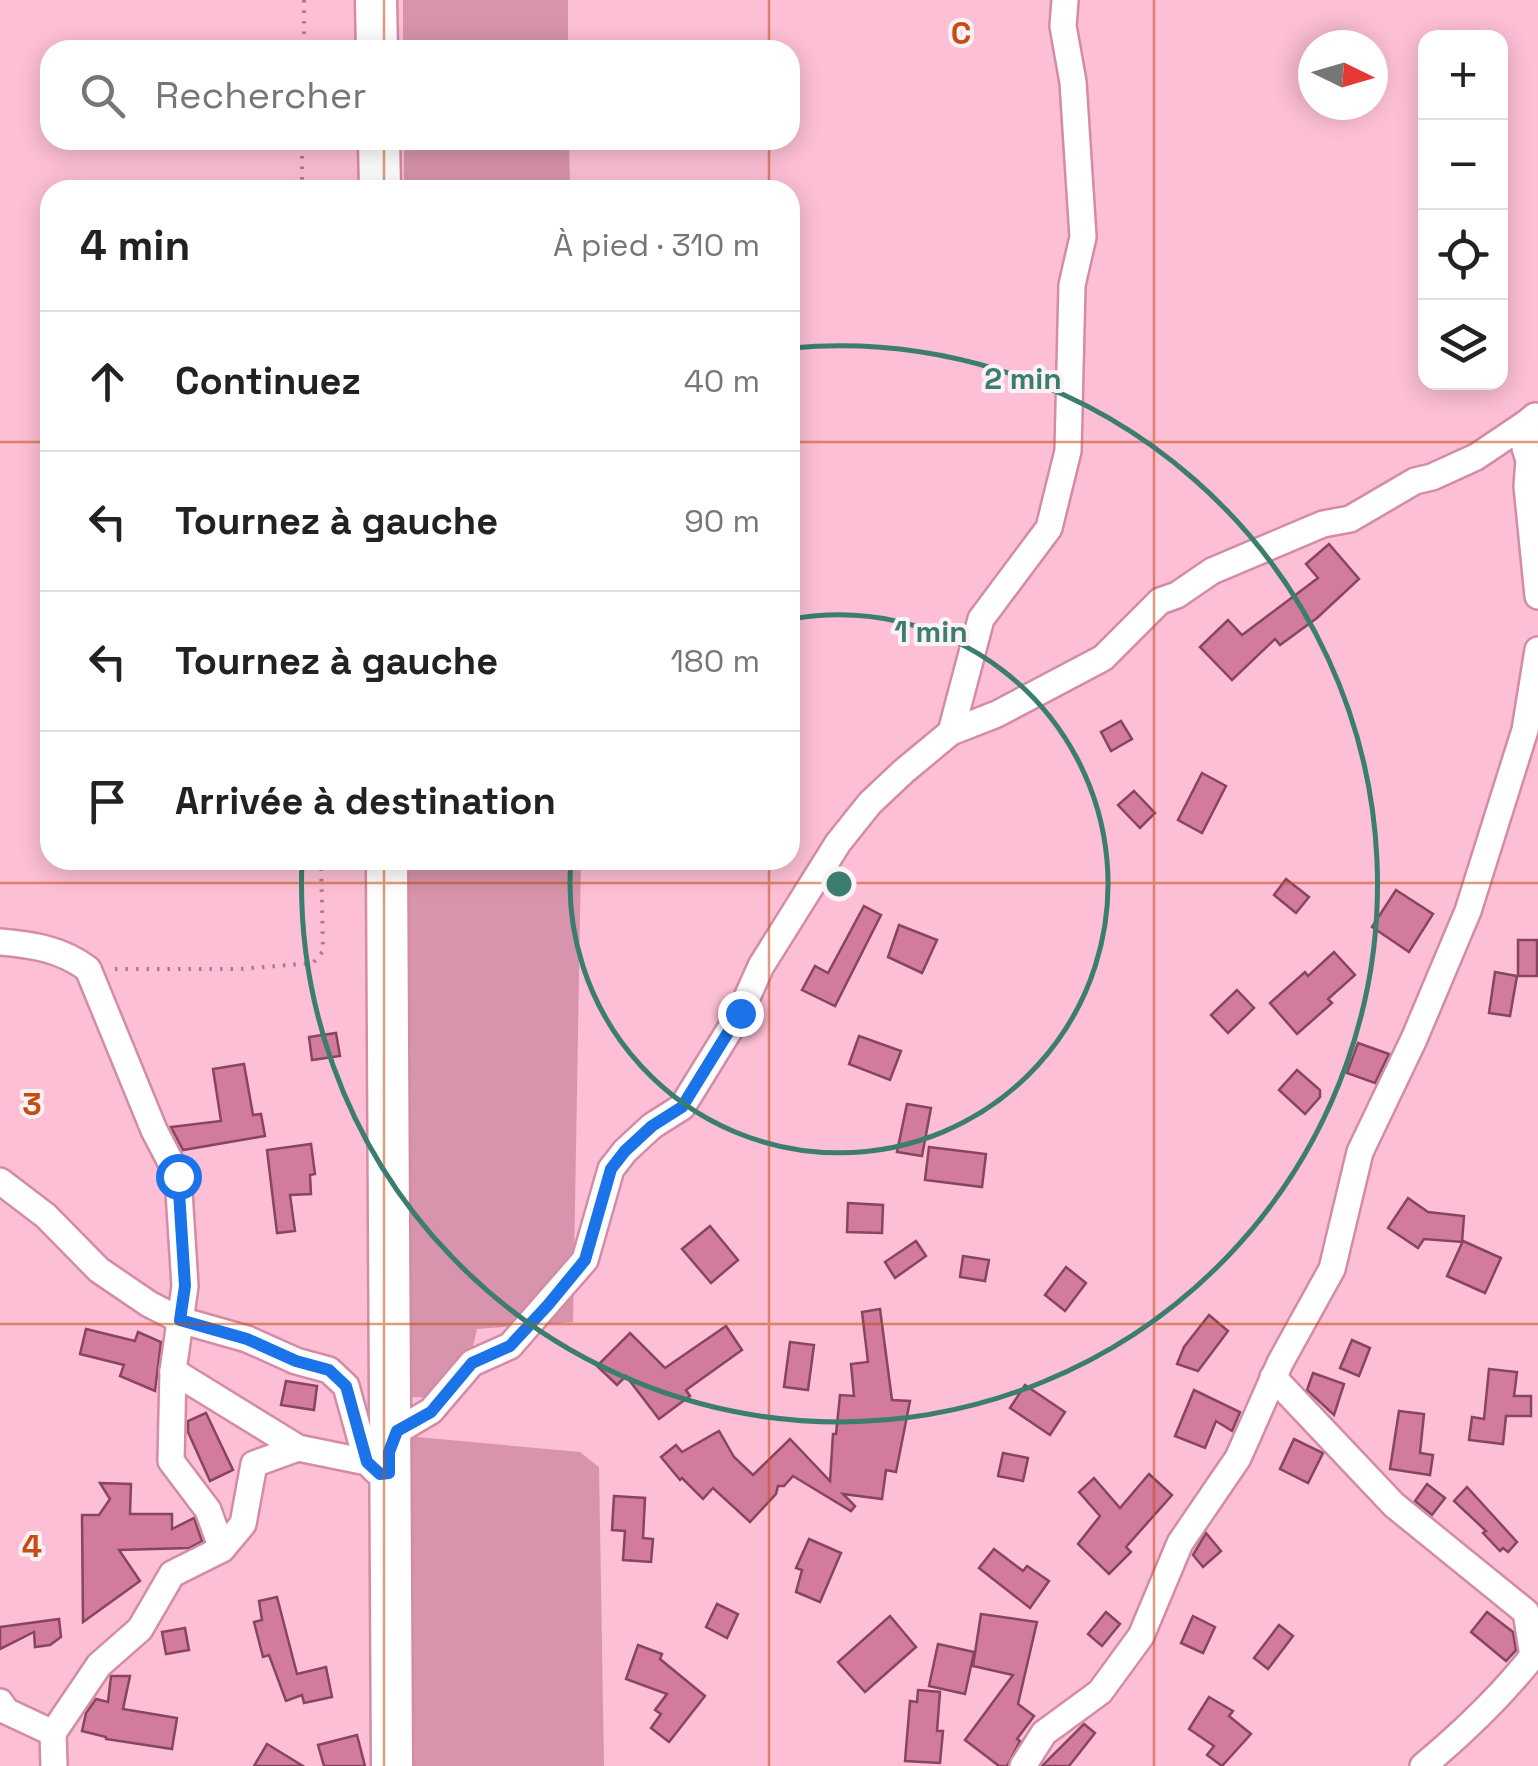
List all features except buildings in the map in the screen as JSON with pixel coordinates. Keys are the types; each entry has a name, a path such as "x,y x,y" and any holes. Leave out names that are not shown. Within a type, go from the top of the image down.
{"main road":[{"path":"376,0 377,40"},
{"path":"378,150 380,180"},
{"path":"387,870 382,1462 392,1766"}],"street":[{"path":"951,732 981,619 1049,528 1068,451 1072,285 1083,237 1073,82 1063,26 1065,0"},
{"path":"382,1462 397,1431 431,1412 472,1363 510,1346 585,1260 611,1169 652,1126 682,1107 740,1013 761,966 838,842 870,803 951,732 997,714 1103,658 1160,601 1177,595 1212,572 1323,524 1350,520 1415,481 1476,457 1533,418"},
{"path":"1533,418 1525,448 1530,460 1527,486 1538,596"},
{"path":"1023,1766 1044,1733 1100,1692 1140,1636 1180,1542 1238,1458 1273,1377 1332,1269 1360,1152 1414,1039 1468,911 1525,730 1538,650"},
{"path":"0,942 33,944 68,954 88,969 154,1130 178,1176 185,1286 174,1371 171,1460 208,1510 222,1548"},
{"path":"0,1161 4,1170 0,1178 46,1216 98,1270 180,1320 247,1339 340,1377 382,1462"},
{"path":"174,1371 298,1448 382,1462"},
{"path":"1273,1377 1394,1506 1526,1612 1535,1652 1463,1732 1423,1766"},
{"path":"54,1766 53,1732 99,1665 140,1629 172,1574 222,1548 242,1524 254,1464 298,1448"},
{"path":"0,1702 6,1711 53,1732"}],"path":[{"path":"304,0 304,40"},
{"path":"302,150 302,180"},
{"path":"88,969 240,969 313,964 323,951 321,870"}],"shaded area":[{"path":"403,0 568,0 568,40 403,40"},
{"path":"404,150 569,150 570,180 404,180"},
{"path":"401,870 581,870 573,1322 477,1329 461,1398 406,1397"},
{"path":"406,1436 580,1452 599,1467 604,1766 409,1766"}],"route":[{"path":"178,1176 185,1286 180,1320 247,1339 340,1377 367,1462 380,1474 389,1473 389,1452 397,1431 431,1412 472,1363 510,1346 585,1260 611,1169 652,1126 682,1107 740,1013"}]}
